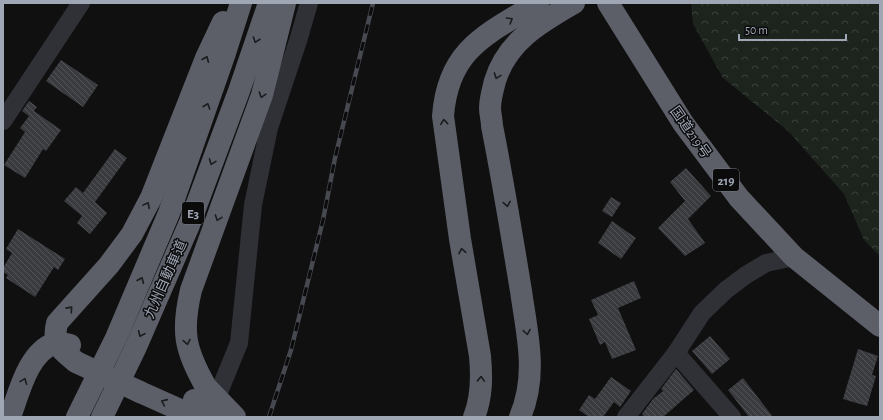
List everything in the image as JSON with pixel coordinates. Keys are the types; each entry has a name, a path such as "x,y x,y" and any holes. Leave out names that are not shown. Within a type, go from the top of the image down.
{"highway":[{"path":"230,417 198,407 142,385 79,355 66,354 56,343 54,334 57,323 109,265 132,234 151,198 206,58 233,3"},
{"name":"九州自動車道","path":"77,417 116,338 169,213 241,3"},
{"name":"九州自動車道","path":"102,417 134,349 188,225 239,91 269,3"},
{"path":"198,407 196,369 189,353 186,332 186,312 191,290 262,95 285,3"},
{"path":"474,417 480,395 482,376 480,356 458,231 443,116 444,100 455,69 463,56 486,34 538,3"},
{"path":"520,417 526,403 530,377 529,348 514,245 492,126 490,108 492,90 503,63 516,44 544,21 574,3"},
{"name":"国道219号","path":"608,3 688,130 739,198 794,258 880,326"},
{"path":"10,417 30,364 40,351 56,343"},
{"path":"198,407 235,417"}],"street":[{"path":"3,121 81,3"},
{"path":"198,407 219,392 239,343 253,206 269,128 309,3"},
{"path":"626,417 676,353 702,314 726,290 746,275 766,263 794,258"},
{"path":"676,353 732,417"}],"green space":[{"path":"691,3 880,3 880,256 864,240 844,194 788,131 723,78 693,24"}],"building":[{"path":"61,60 98,85 83,107 46,81"},
{"path":"29,101 37,107 34,111 61,130 46,151 43,149 25,178 4,165 25,132 20,128 29,116 22,111"},
{"path":"115,149 127,158 95,202 107,213 90,234 77,223 82,216 64,201 76,187 83,193"},
{"path":"686,168 711,196 688,219 705,243 685,256 658,228 685,201 670,182"},
{"path":"611,197 621,203 612,217 602,211"},
{"path":"612,221 636,238 621,259 598,243"},
{"path":"18,229 65,259 58,270 54,267 35,297 6,278 8,275 3,272 3,268 12,253 6,249"},
{"path":"634,281 641,298 618,308 636,350 612,359 605,342 600,345 589,319 598,315 591,300"},
{"path":"710,336 730,359 712,374 692,351"},
{"path":"858,349 878,356 872,375 876,376 867,406 843,399"},
{"path":"676,369 694,390 663,417 645,417 642,414 653,399 663,391 661,389"},
{"path":"611,377 631,391 620,407 614,402 603,417 589,417 579,410 589,395 595,399"},
{"path":"743,378 773,417 749,417 728,390"}],"railway":[{"path":"269,417 291,350 323,220 335,158 373,3"}]}
